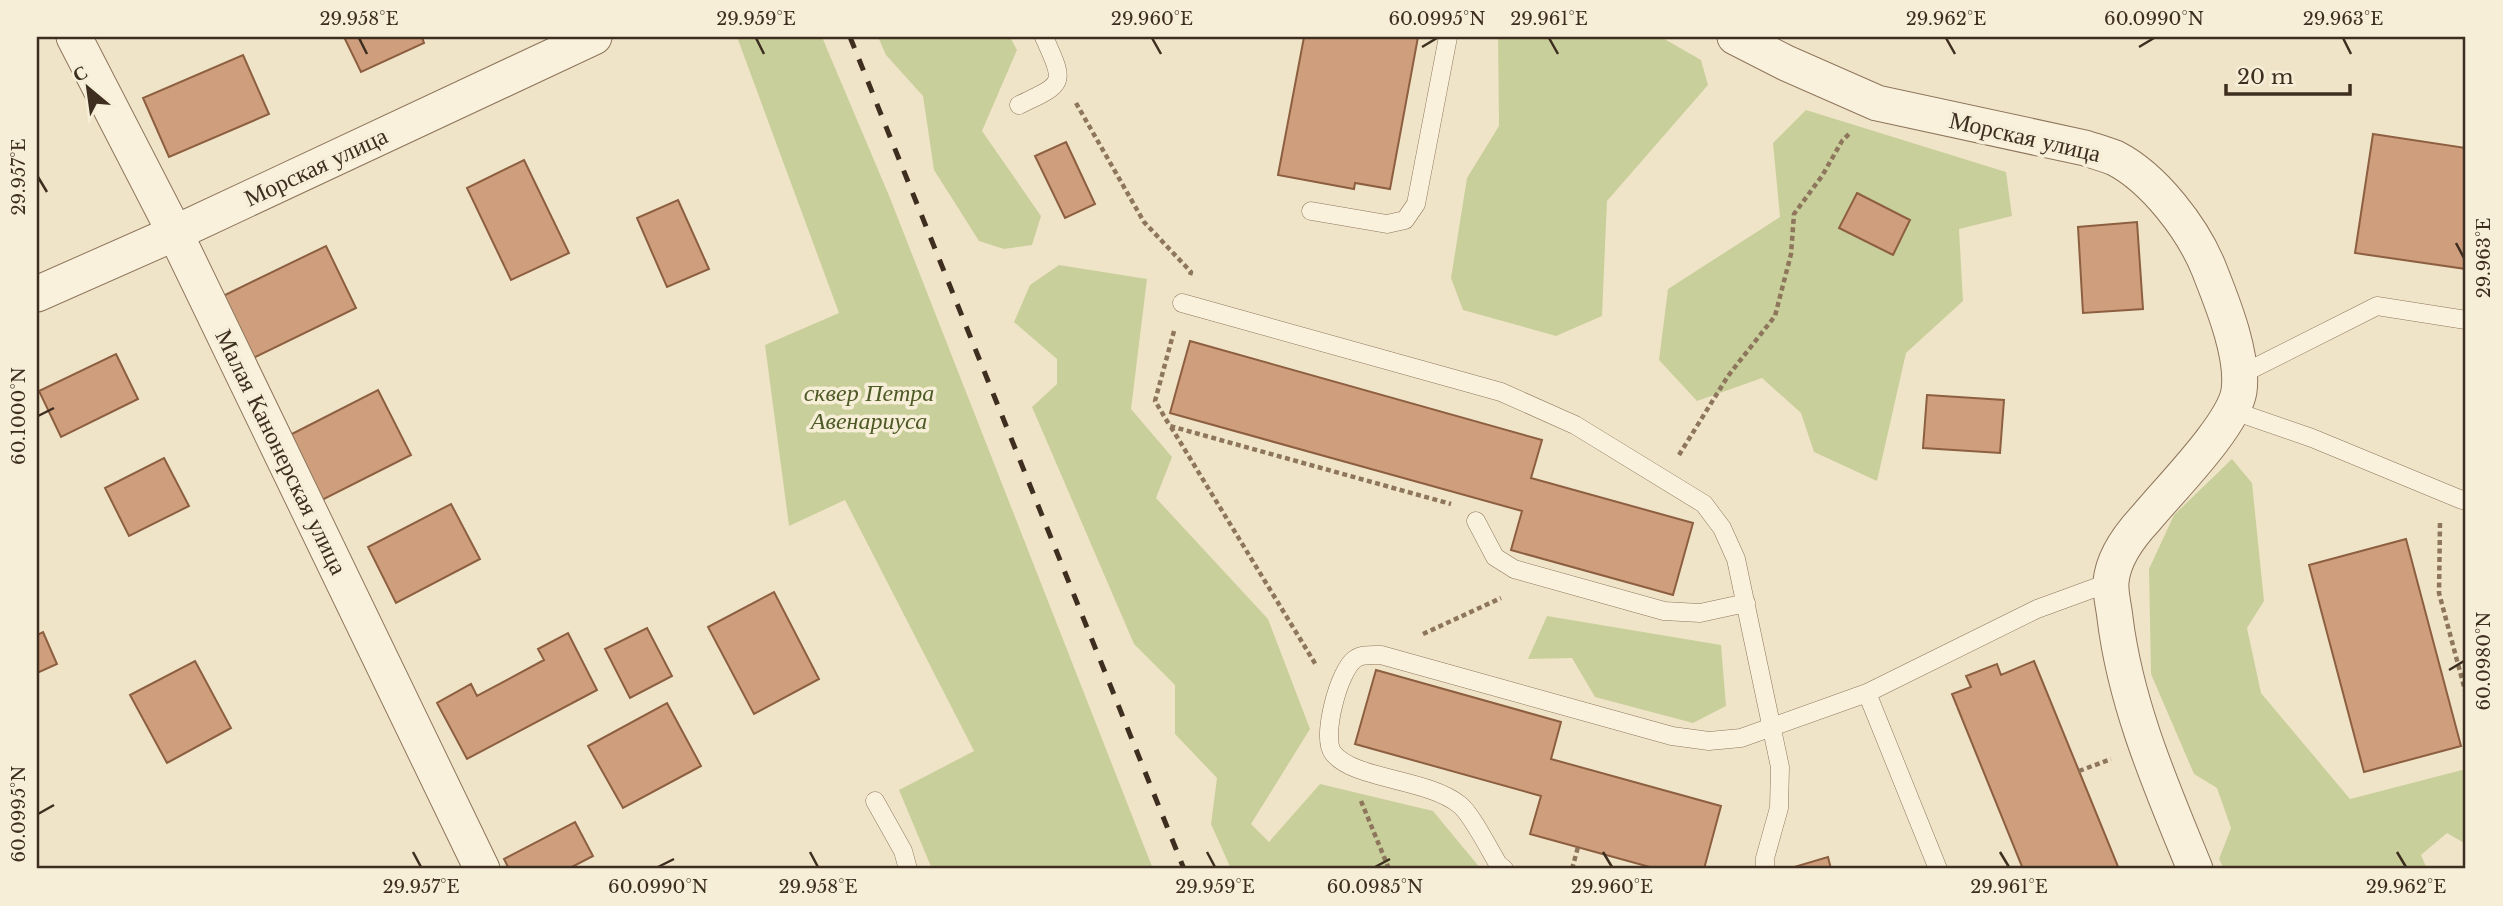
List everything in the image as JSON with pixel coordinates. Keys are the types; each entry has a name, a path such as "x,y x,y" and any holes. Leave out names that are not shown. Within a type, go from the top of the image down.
{"street":[{"name":"Малая Канонерская улица","path":"74,37 175,233 482,869"},
{"name":"Морская улица","path":"37,293 175,233 594,37"},
{"name":"Морская улица","path":"1735,37 1877,103 2085,148 2115,158 2146,181 2168,204 2201,249 2227,313 2240,375"},
{"path":"2195,869 2145,745 2119,647 2110,582 2118,557 2137,528 2215,437 2239,394 2240,375"}],"lane":[{"path":"1019,105 1053,89 1058,81 1059,70 1044,37"},
{"path":"1311,211 1387,225 1405,220 1416,204 1448,37"},
{"path":"1182,303 1501,392 1575,425 1704,504 1722,527 1736,559 1780,767 1779,808 1765,858 1765,869"},
{"path":"2240,375 2377,306 2466,320"},
{"path":"2231,410 2312,438 2462,500 2466,499"},
{"path":"1476,521 1495,557 1514,569 1542,578 1664,611 1700,612 1746,603"},
{"path":"1504,869 1498,864 1462,807 1437,790 1346,765 1331,751 1328,731 1336,698 1345,668 1357,657 1381,654 1672,736 1709,741 1741,738 1867,693 2037,609 2110,582"},
{"path":"1867,693 1938,869"},
{"path":"876,801 903,851 908,869"}],"path":[{"path":"1058,81 1074,99 1144,222 1191,272 1155,401 1336,698"},
{"path":"1664,480 1728,376 1775,316 1791,254 1794,214 1822,176 1842,141 1877,103"},
{"path":"1170,426 1469,509 1476,521"},
{"path":"2441,491 2439,593 2466,694"},
{"path":"1381,654 1542,578"},
{"path":"1346,765 1389,869"},
{"path":"1572,869 1578,847"}],"green space":[{"name":"сквер Петра Авенариуса","path":"737,37 822,37 890,198 1153,869 932,869 899,790 974,751 845,500 789,526 765,345 839,313"},
{"path":"878,37 1010,37 1017,50 982,131 1041,216 1032,245 1004,249 979,241 934,170 923,96 886,55"},
{"path":"1498,37 1661,37 1701,60 1708,85 1607,201 1602,316 1556,336 1463,310 1451,278 1467,178 1499,126"},
{"path":"1806,110 2006,172 2012,216 1959,229 1963,301 1906,353 1877,481 1814,452 1801,413 1762,378 1697,401 1659,360 1668,289 1780,217 1773,143"},
{"path":"1059,265 1147,279 1131,409 1172,457 1156,498 1268,619 1310,729 1251,824 1269,842 1320,784 1433,811 1481,869 1231,869 1211,824 1217,778 1175,734 1175,685 1134,644 1032,407 1057,384 1057,359 1014,322 1030,285"},
{"path":"2232,459 2252,483 2264,601 2247,628 2261,693 2350,799 2466,769 2466,844 2447,833 2421,855 2427,869 2224,869 2219,859 2231,828 2217,788 2194,774 2151,674 2149,569 2174,515"},
{"path":"1547,616 1721,645 1726,706 1693,723 1595,697 1572,658 1528,659"}],"building":[{"path":"344,37 422,37 424,43 361,72"},
{"path":"1304,37 1418,37 1390,189 1355,183 1354,189 1278,175"},
{"path":"243,55 269,114 169,157 143,98"},
{"path":"2373,134 2466,148 2466,269 2355,253"},
{"path":"1066,142 1095,204 1065,218 1035,156"},
{"path":"524,160 569,253 511,280 467,188"},
{"path":"1857,193 1910,220 1893,255 1839,228"},
{"path":"678,200 709,269 667,287 637,218"},
{"path":"2137,222 2143,309 2083,313 2078,227"},
{"path":"326,246 356,308 253,358 223,296"},
{"path":"1190,341 1542,440 1531,478 1693,523 1673,595 1511,550 1522,511 1170,413"},
{"path":"116,354 138,399 61,437 39,391"},
{"path":"378,390 411,455 318,502 286,437"},
{"path":"1927,395 2004,400 2000,453 1923,448"},
{"path":"164,458 189,506 129,536 105,488"},
{"path":"451,504 480,559 396,603 368,547"},
{"path":"2406,539 2461,746 2364,772 2309,565"},
{"path":"774,592 819,679 754,714 708,627"},
{"path":"647,628 672,676 630,698 605,649"},
{"path":"43,632 57,664 37,673 37,635"},
{"path":"568,633 597,690 467,759 437,703 471,684 477,696 544,660 538,649"},
{"path":"195,661 231,728 167,763 130,695"},
{"path":"2034,661 2119,869 2023,869 1952,694 1971,687 1966,676 1997,664 2001,675"},
{"path":"1376,670 1561,722 1551,759 1721,806 1704,869 1657,869 1530,834 1541,796 1355,744"},
{"path":"667,703 701,766 623,808 588,746"},
{"path":"575,822 593,856 568,869 509,869 504,859"},
{"path":"1828,857 1831,869 1794,867"}],"railway":[{"path":"850,37 1184,869"}]}
